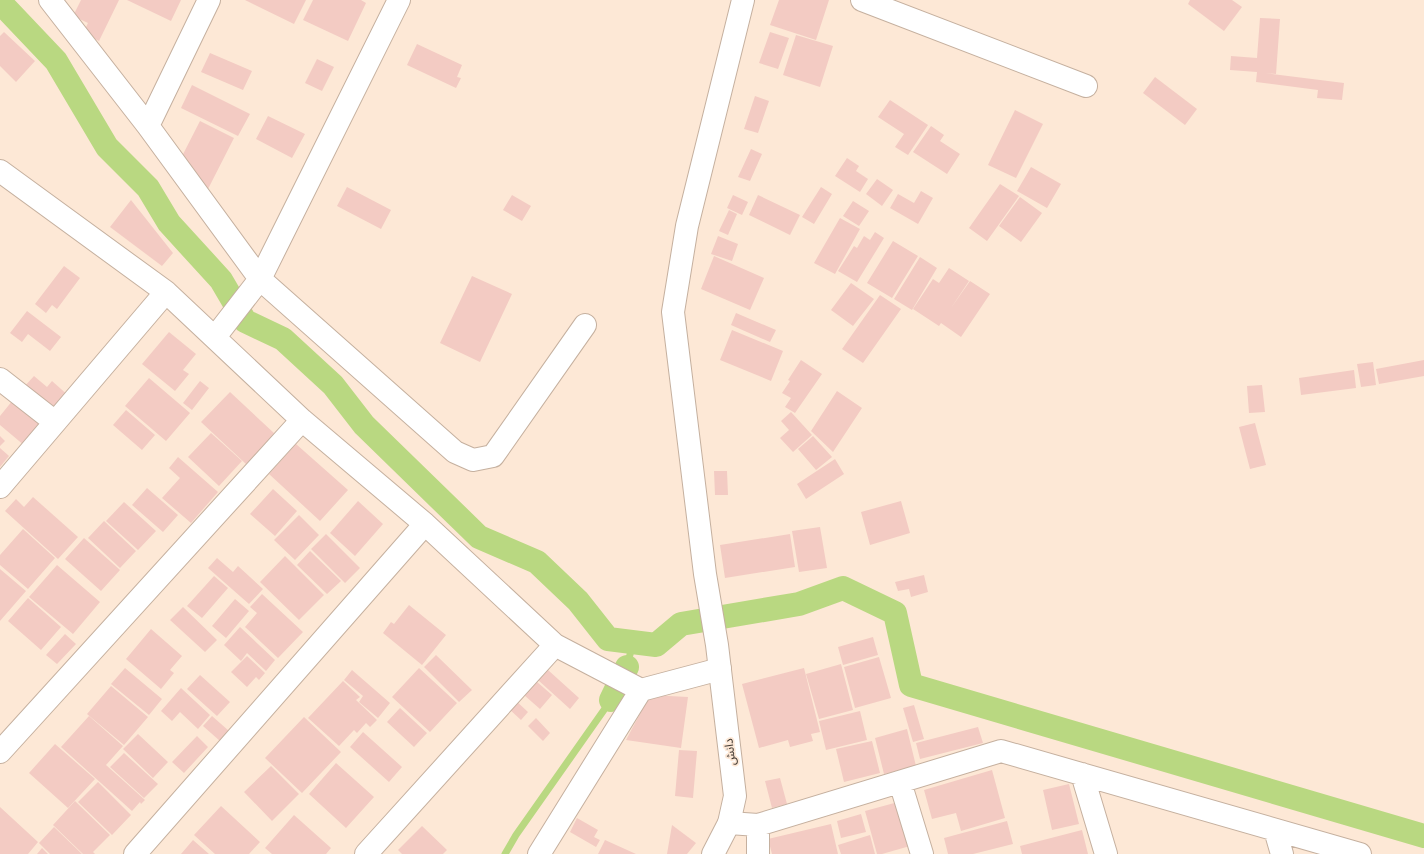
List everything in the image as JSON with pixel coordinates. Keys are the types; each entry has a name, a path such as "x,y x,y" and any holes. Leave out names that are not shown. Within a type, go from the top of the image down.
{"street":[{"path":"50,0 148,126 260,279 455,452 473,460 493,456 585,325"},
{"path":"148,126 209,0"},
{"path":"216,337 260,279 399,0"},
{"name":"دانش","path":"713,854 729,822 735,796 717,645 705,574 673,312 687,226 744,0"},
{"path":"862,0 1086,86"},
{"path":"0,171 166,292 216,337 302,420 426,524 555,645 641,690 720,669"},
{"path":"0,486 166,292"},
{"path":"0,378 55,422"},
{"path":"0,752 302,420"},
{"path":"134,854 426,524"},
{"path":"366,854 555,645"},
{"path":"539,854 641,690"},
{"path":"729,822 758,825 1001,751 1360,854"},
{"path":"1082,774 1106,854"},
{"path":"900,782 922,854"},
{"path":"758,825 758,854"},
{"path":"1275,830 1282,854"}],"building":[{"path":"81,0 119,0 99,41 83,33 88,23 73,16"},
{"path":"127,0 181,0 171,21"},
{"path":"245,0 306,0 294,24"},
{"path":"313,0 361,0 366,3 348,41 303,20"},
{"path":"779,0 829,0 816,40 770,25"},
{"path":"1190,0 1232,0 1242,7 1224,31 1188,4"},
{"path":"1260,18 1280,19 1276,74 1265,73 1344,83 1342,100 1317,98 1318,90 1256,82 1257,72 1230,70 1231,56 1257,58"},
{"path":"4,32 35,61 16,82 0,66 0,36"},
{"path":"770,32 789,38 778,69 759,63"},
{"path":"796,35 833,46 820,87 783,75"},
{"path":"417,44 462,65 457,77 461,78 456,88 407,65"},
{"path":"210,53 252,71 243,90 201,72"},
{"path":"317,59 334,67 322,91 305,83"},
{"path":"1155,77 1197,109 1185,125 1143,93"},
{"path":"192,85 250,114 238,136 181,108"},
{"path":"755,96 769,101 758,133 744,129"},
{"path":"890,100 928,125 908,155 895,147 904,134 878,117"},
{"path":"1015,110 1043,124 1016,178 988,165"},
{"path":"268,116 305,134 292,158 256,139"},
{"path":"200,121 234,138 207,191 177,166"},
{"path":"931,126 944,135 940,141 960,154 947,174 913,152"},
{"path":"751,149 762,154 750,181 738,177"},
{"path":"847,158 859,166 856,171 868,179 860,192 835,176"},
{"path":"1031,167 1061,184 1047,208 1017,191"},
{"path":"877,179 893,190 882,206 866,194"},
{"path":"1000,184 1019,196 987,241 969,228"},
{"path":"347,187 391,210 381,229 337,206"},
{"path":"821,187 832,194 814,224 802,217"},
{"path":"921,191 933,198 918,224 890,208 898,194 914,203"},
{"path":"512,195 531,206 522,221 503,210"},
{"path":"733,195 748,202 742,215 727,208"},
{"path":"758,195 800,215 790,235 749,215"},
{"path":"1020,197 1042,213 1021,242 999,226"},
{"path":"131,200 173,253 162,266 110,227"},
{"path":"853,201 869,211 859,226 843,216"},
{"path":"729,210 737,214 728,235 719,231"},
{"path":"840,218 860,229 835,274 814,263"},
{"path":"875,232 884,238 857,282 838,271 854,246 857,248 864,236 870,240"},
{"path":"718,236 738,244 732,261 711,254"},
{"path":"893,241 918,256 892,298 867,283"},
{"path":"714,256 764,278 750,310 701,289"},
{"path":"920,257 937,268 912,310 894,299"},
{"path":"64,266 80,278 57,309 52,305 46,313 35,304"},
{"path":"949,268 969,281 951,308 970,281 990,294 961,337 941,323 939,326 913,309 933,279 939,283"},
{"path":"472,276 512,294 480,362 440,343"},
{"path":"851,283 874,299 853,326 831,310"},
{"path":"880,295 901,309 863,363 842,349"},
{"path":"27,311 61,337 50,351 28,334 22,342 10,333"},
{"path":"736,313 776,330 770,342 731,325"},
{"path":"732,330 783,351 771,381 720,360"},
{"path":"169,332 196,354 183,370 189,374 175,391 142,364"},
{"path":"801,360 822,374 795,413 785,407 791,398 782,393 790,381 788,380"},
{"path":"1424,360 1424,376 1379,384 1376,369"},
{"path":"1373,362 1376,385 1361,387 1357,364"},
{"path":"1354,370 1356,388 1301,395 1299,378"},
{"path":"34,376 47,387 52,381 70,397 55,414 23,388"},
{"path":"149,378 190,413 166,441 125,406"},
{"path":"200,381 209,388 192,410 183,403"},
{"path":"1262,385 1265,412 1249,413 1247,386"},
{"path":"837,391 862,408 833,452 811,431"},
{"path":"230,392 275,434 246,464 201,422"},
{"path":"17,395 47,419 25,446 0,425 0,416"},
{"path":"126,410 155,435 142,450 113,425"},
{"path":"791,412 812,435 793,452 780,438 789,430 781,421"},
{"path":"1255,423 1266,465 1250,469 1239,427"},
{"path":"211,433 242,461 219,486 188,457"},
{"path":"0,436 5,441 0,446"},
{"path":"813,436 832,457 816,470 798,449"},
{"path":"296,444 348,490 320,521 269,474"},
{"path":"0,448 9,456 0,467"},
{"path":"178,457 218,492 191,523 162,498 180,478 169,468"},
{"path":"835,459 844,474 806,499 797,484"},
{"path":"714,471 727,471 728,495 715,495"},
{"path":"147,488 178,515 163,532 132,505"},
{"path":"273,489 297,511 275,536 250,514"},
{"path":"33,497 78,537 58,559 5,511 16,499 24,507"},
{"path":"358,501 383,524 355,556 330,533"},
{"path":"901,501 910,533 870,545 861,512"},
{"path":"124,502 156,531 138,550 106,521"},
{"path":"299,515 319,535 295,560 274,540"},
{"path":"104,521 136,551 120,568 88,538"},
{"path":"820,527 827,568 799,572 792,531"},
{"path":"23,529 55,558 28,589 0,565 0,555"},
{"path":"326,534 360,568 345,583 311,549"},
{"path":"790,534 795,567 725,578 720,545"},
{"path":"84,538 120,570 101,591 65,559"},
{"path":"310,551 341,581 327,594 297,565"},
{"path":"285,556 324,595 299,620 260,582"},
{"path":"217,558 233,572 238,566 263,589 249,604 208,568"},
{"path":"57,565 100,602 73,634 29,597"},
{"path":"0,569 26,591 0,621"},
{"path":"924,575 928,592 911,597 909,589 898,591 895,582"},
{"path":"214,576 228,588 202,618 187,606"},
{"path":"262,594 303,632 278,658 245,627 257,613 250,607"},
{"path":"28,598 61,627 41,650 8,621"},
{"path":"235,599 249,611 226,638 212,626"},
{"path":"409,605 446,635 422,665 383,633 391,622 394,624"},
{"path":"183,607 217,640 205,652 170,620"},
{"path":"240,627 275,660 266,671 247,653 241,661 224,645"},
{"path":"151,629 182,656 170,670 174,673 161,689 126,659"},
{"path":"65,634 76,644 57,664 46,655"},
{"path":"873,637 878,655 843,665 838,647"},
{"path":"436,655 472,690 459,702 424,667"},
{"path":"247,656 265,673 259,680 256,677 247,687 231,672"},
{"path":"879,657 891,698 855,708 844,667"},
{"path":"841,664 853,710 819,719 806,674"},
{"path":"125,668 162,699 149,715 111,684"},
{"path":"419,668 457,703 430,732 392,697"},
{"path":"804,668 820,732 811,734 813,741 790,747 788,740 759,748 742,684"},
{"path":"352,670 390,703 378,718 359,702 363,696 344,680"},
{"path":"548,670 579,698 570,709 538,680"},
{"path":"200,675 230,702 217,716 187,689"},
{"path":"343,681 360,697 356,700 377,720 370,727 366,723 357,733 354,730 339,746 308,718"},
{"path":"536,681 552,695 540,709 524,695"},
{"path":"111,686 148,717 124,745 87,714"},
{"path":"181,688 210,715 198,729 180,712 172,721 161,711"},
{"path":"650,695 688,697 681,748 626,740"},
{"path":"514,699 528,712 521,720 507,707"},
{"path":"914,705 924,739 913,742 903,708"},
{"path":"400,708 427,733 414,747 387,722"},
{"path":"860,711 867,740 826,750 819,721"},
{"path":"89,716 123,746 106,765 145,800 141,804 140,802 132,811 61,747"},
{"path":"212,716 229,731 220,741 203,726"},
{"path":"304,717 341,752 302,793 265,758"},
{"path":"536,718 550,733 543,741 528,726"},
{"path":"978,727 983,743 920,759 916,743"},
{"path":"907,729 916,766 884,774 875,738"},
{"path":"363,732 402,767 389,782 350,747"},
{"path":"138,734 168,762 153,778 123,749"},
{"path":"197,736 208,747 184,773 172,762"},
{"path":"872,741 880,773 844,782 836,749"},
{"path":"55,744 95,779 68,808 29,773"},
{"path":"679,750 697,751 693,798 675,796"},
{"path":"124,753 158,784 144,798 110,767"},
{"path":"336,763 374,797 346,828 309,794"},
{"path":"271,766 299,794 272,821 244,792"},
{"path":"992,770 1005,818 961,831 956,813 932,819 924,790"},
{"path":"780,778 787,804 772,808 765,781"},
{"path":"98,782 131,815 112,835 78,802"},
{"path":"1069,784 1079,824 1052,830 1043,790"},
{"path":"75,801 110,835 93,852 95,854 83,854 53,825"},
{"path":"898,802 910,846 877,854 865,811"},
{"path":"221,806 260,842 249,854 215,854 194,835"},
{"path":"0,807 38,842 28,854 0,854"},
{"path":"861,814 866,832 841,838 837,821"},
{"path":"294,815 331,848 326,854 272,854 265,848"},
{"path":"577,818 598,830 594,837 600,840 596,847 570,832"},
{"path":"1007,821 1013,844 973,854 948,854 944,838"},
{"path":"831,824 838,854 772,854 768,839"},
{"path":"672,825 696,843 687,854 667,854"},
{"path":"422,826 447,850 443,854 402,854 398,850"},
{"path":"54,827 82,854 50,854 39,843"},
{"path":"1082,830 1088,854 1022,854 1020,846"},
{"path":"870,835 875,854 841,854 838,845"},
{"path":"193,840 209,854 181,854"},
{"path":"605,840 636,854 598,854"},
{"path":"42,848 48,854 37,854"}],"waterway":[{"path":"0,2 56,61 107,147 148,188 169,223 221,280 245,321 283,339 333,385 364,425 479,537 537,562 578,601 608,639 656,645 681,624 799,604 843,588 895,613 911,685 1424,836"},
{"path":"627,667 633,642"},
{"path":"611,700 627,667"},
{"path":"505,854 516,835 611,700"}]}
